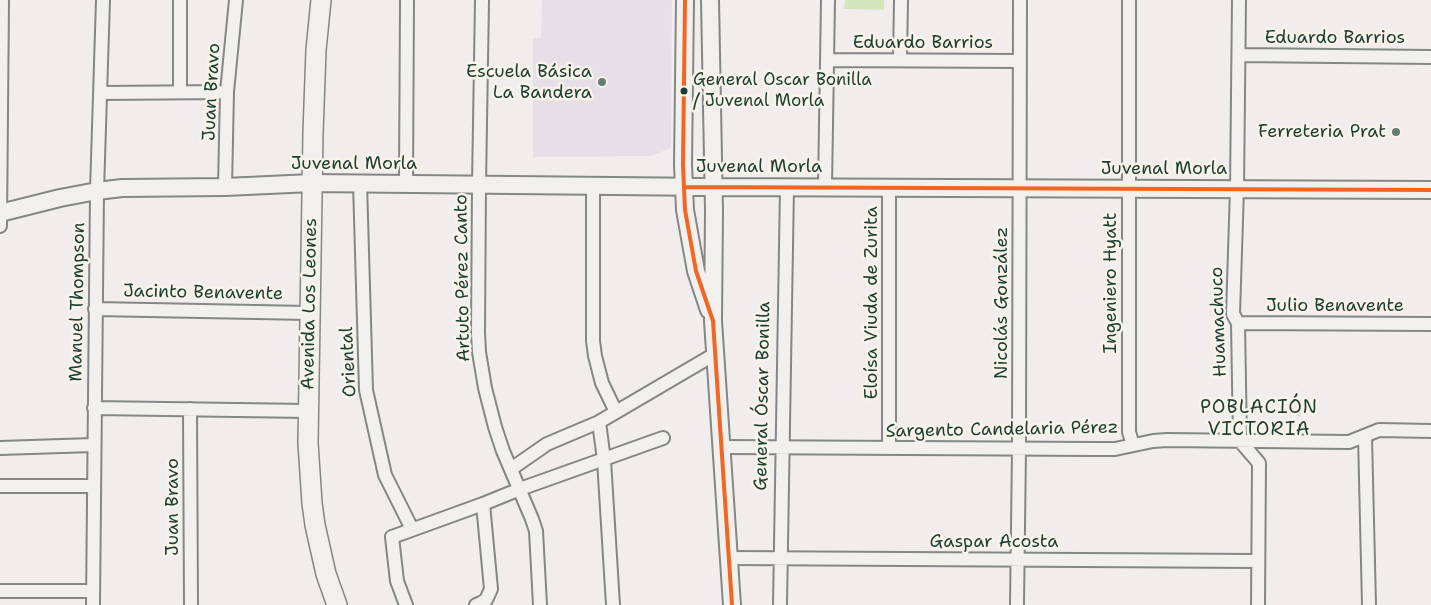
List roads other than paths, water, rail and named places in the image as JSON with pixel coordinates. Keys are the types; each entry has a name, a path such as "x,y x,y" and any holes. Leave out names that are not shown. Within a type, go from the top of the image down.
{"main road":[{"name":"Avenida Los Leones","path":"321,0 314,93 309,313 309,462 315,526 326,574 337,605"}],"street":[{"path":"0,226 2,0"},
{"name":"Manuel Thompson","path":"93,605 95,309 103,0"},
{"path":"180,0 180,92"},
{"name":"Juan Bravo","path":"225,187 227,92 236,0"},
{"path":"406,184 407,0"},
{"name":"Artuto Pérez Canto","path":"482,0 479,352 489,405 503,451 536,531 540,605"},
{"path":"685,0 683,164 685,210 695,264 713,321"},
{"path":"710,0 713,321 732,605"},
{"path":"825,187 828,0"},
{"path":"900,60 901,0"},
{"name":"Nicolás González","path":"1017,605 1020,0"},
{"name":"Ingeniero Hyatt","path":"1129,0 1128,420 1133,445"},
{"name":"Huamachuco","path":"1239,0 1237,189 1233,314 1238,323 1240,441"},
{"name":"Eduardo Barrios","path":"1239,55 1431,57"},
{"name":"Eduardo Barrios","path":"827,60 1020,61"},
{"path":"100,93 227,92"},
{"name":"Juvenal Morla","path":"0,213 97,190 312,183 684,187 1431,190"},
{"name":"Oriental","path":"360,183 366,390 385,475 412,530"},
{"path":"593,186 593,341 602,383 616,412"},
{"name":"General Óscar Bonilla","path":"780,605 787,187"},
{"name":"Eloísa Viuda de Zurita","path":"889,188 889,448"},
{"name":"Jacinto Benavente","path":"95,309 309,313"},
{"name":"Julio Benavente","path":"1238,323 1431,324"},
{"path":"511,469 547,444 599,422 715,354"},
{"path":"94,408 308,411"},
{"name":"Juan Bravo","path":"190,409 191,605"},
{"path":"599,422 604,460 613,605"},
{"name":"Sargento Candelaria Pérez","path":"721,447 1115,449 1167,440 1349,442 1379,430 1431,431"},
{"path":"1365,436 1369,605"},
{"path":"406,605 397,581 392,537 663,438"},
{"path":"1240,441 1259,463 1258,605"},
{"path":"0,448 94,445"},
{"path":"0,486 94,486"},
{"path":"476,605 486,600 491,589 484,504"},
{"name":"Gaspar Acosta","path":"728,558 1258,561"},
{"path":"0,591 93,591"}],"place":[{"name":"Escuela Básica La Bandera","path":"602,82"},
{"name":"General Oscar Bonilla / Juvenal Morla","path":"684,91"},
{"name":"Ferreteria Prat","path":"1396,132"}],"district":[{"name":"POBLACIÓN VICTORIA","path":"1259,419"}]}
